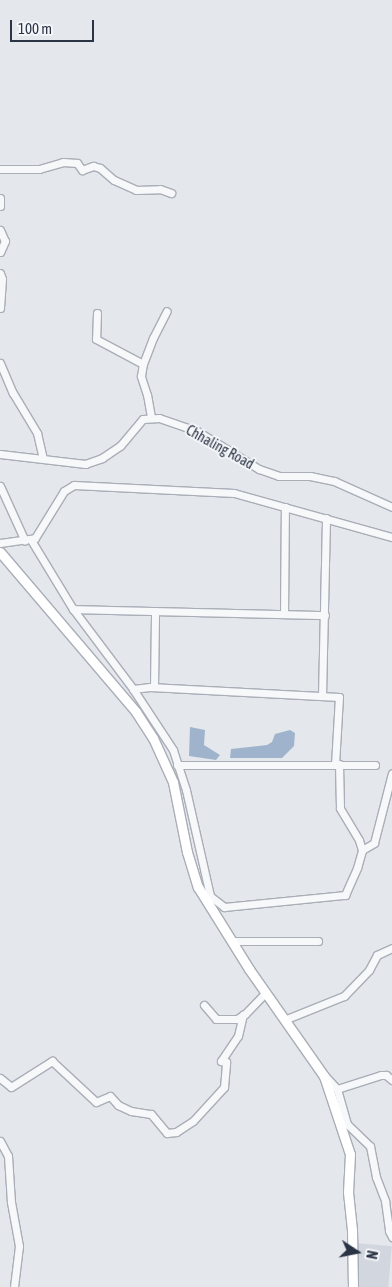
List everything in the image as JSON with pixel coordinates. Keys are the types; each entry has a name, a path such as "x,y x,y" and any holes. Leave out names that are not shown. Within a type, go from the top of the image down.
{"main road":[{"path":"0,552 136,712 153,738 173,782 187,852 198,887 265,993 324,1076 350,1154 348,1192 352,1230 353,1287"}],"street":[{"path":"0,169 39,169 63,162 77,163 82,170 93,166 100,168 114,180 136,190 160,189 171,193"},
{"path":"0,198 0,206"},
{"path":"0,230 5,241 0,252"},
{"path":"0,273 2,279 0,308"},
{"path":"0,454 85,464 102,458 120,446 143,419 151,418 148,395 141,376 143,364 167,311"},
{"path":"97,313 96,339 143,364"},
{"path":"0,363 13,393 33,425 43,458"},
{"name":"Chhaling Road","path":"151,418 159,418 197,431 259,469 279,476 310,476 334,481 392,506"},
{"path":"0,543 28,541 35,538 64,490 74,485 234,493 392,537"},
{"path":"0,486 28,541 73,609 133,689 173,750 186,790 210,896 224,907 342,897 351,883 362,850 359,840 340,808 337,764 339,697 154,687 133,689"},
{"path":"284,614 285,507"},
{"path":"322,696 326,518"},
{"path":"73,609 325,615"},
{"path":"154,687 155,611"},
{"path":"177,765 375,765"},
{"path":"362,850 374,843 392,773"},
{"path":"231,941 318,941"},
{"path":"284,1020 344,996 368,970 377,955 392,948"},
{"path":"204,1004 216,1019 237,1019 265,993"},
{"path":"0,1078 11,1087 52,1061 96,1102 110,1096 118,1105 131,1112 152,1114 167,1133 176,1132 193,1120 224,1087 226,1062 221,1061 238,1036 243,1015"},
{"path":"337,1089 385,1072 392,1074"},
{"path":"381,1075 386,1075 392,1080"},
{"path":"324,1076 337,1089 347,1124 370,1146 376,1177 385,1200 389,1231 392,1237"},
{"path":"0,1141 8,1156 11,1202 18,1246 14,1287"}],"shaded area":[{"path":"356,1243 392,1246 388,1287 352,1287"}],"water":[{"path":"190,727 205,730 204,745 220,755 216,760 189,756"},
{"path":"290,730 295,733 294,746 282,758 230,758 231,749 267,745 272,742 275,734"}]}
